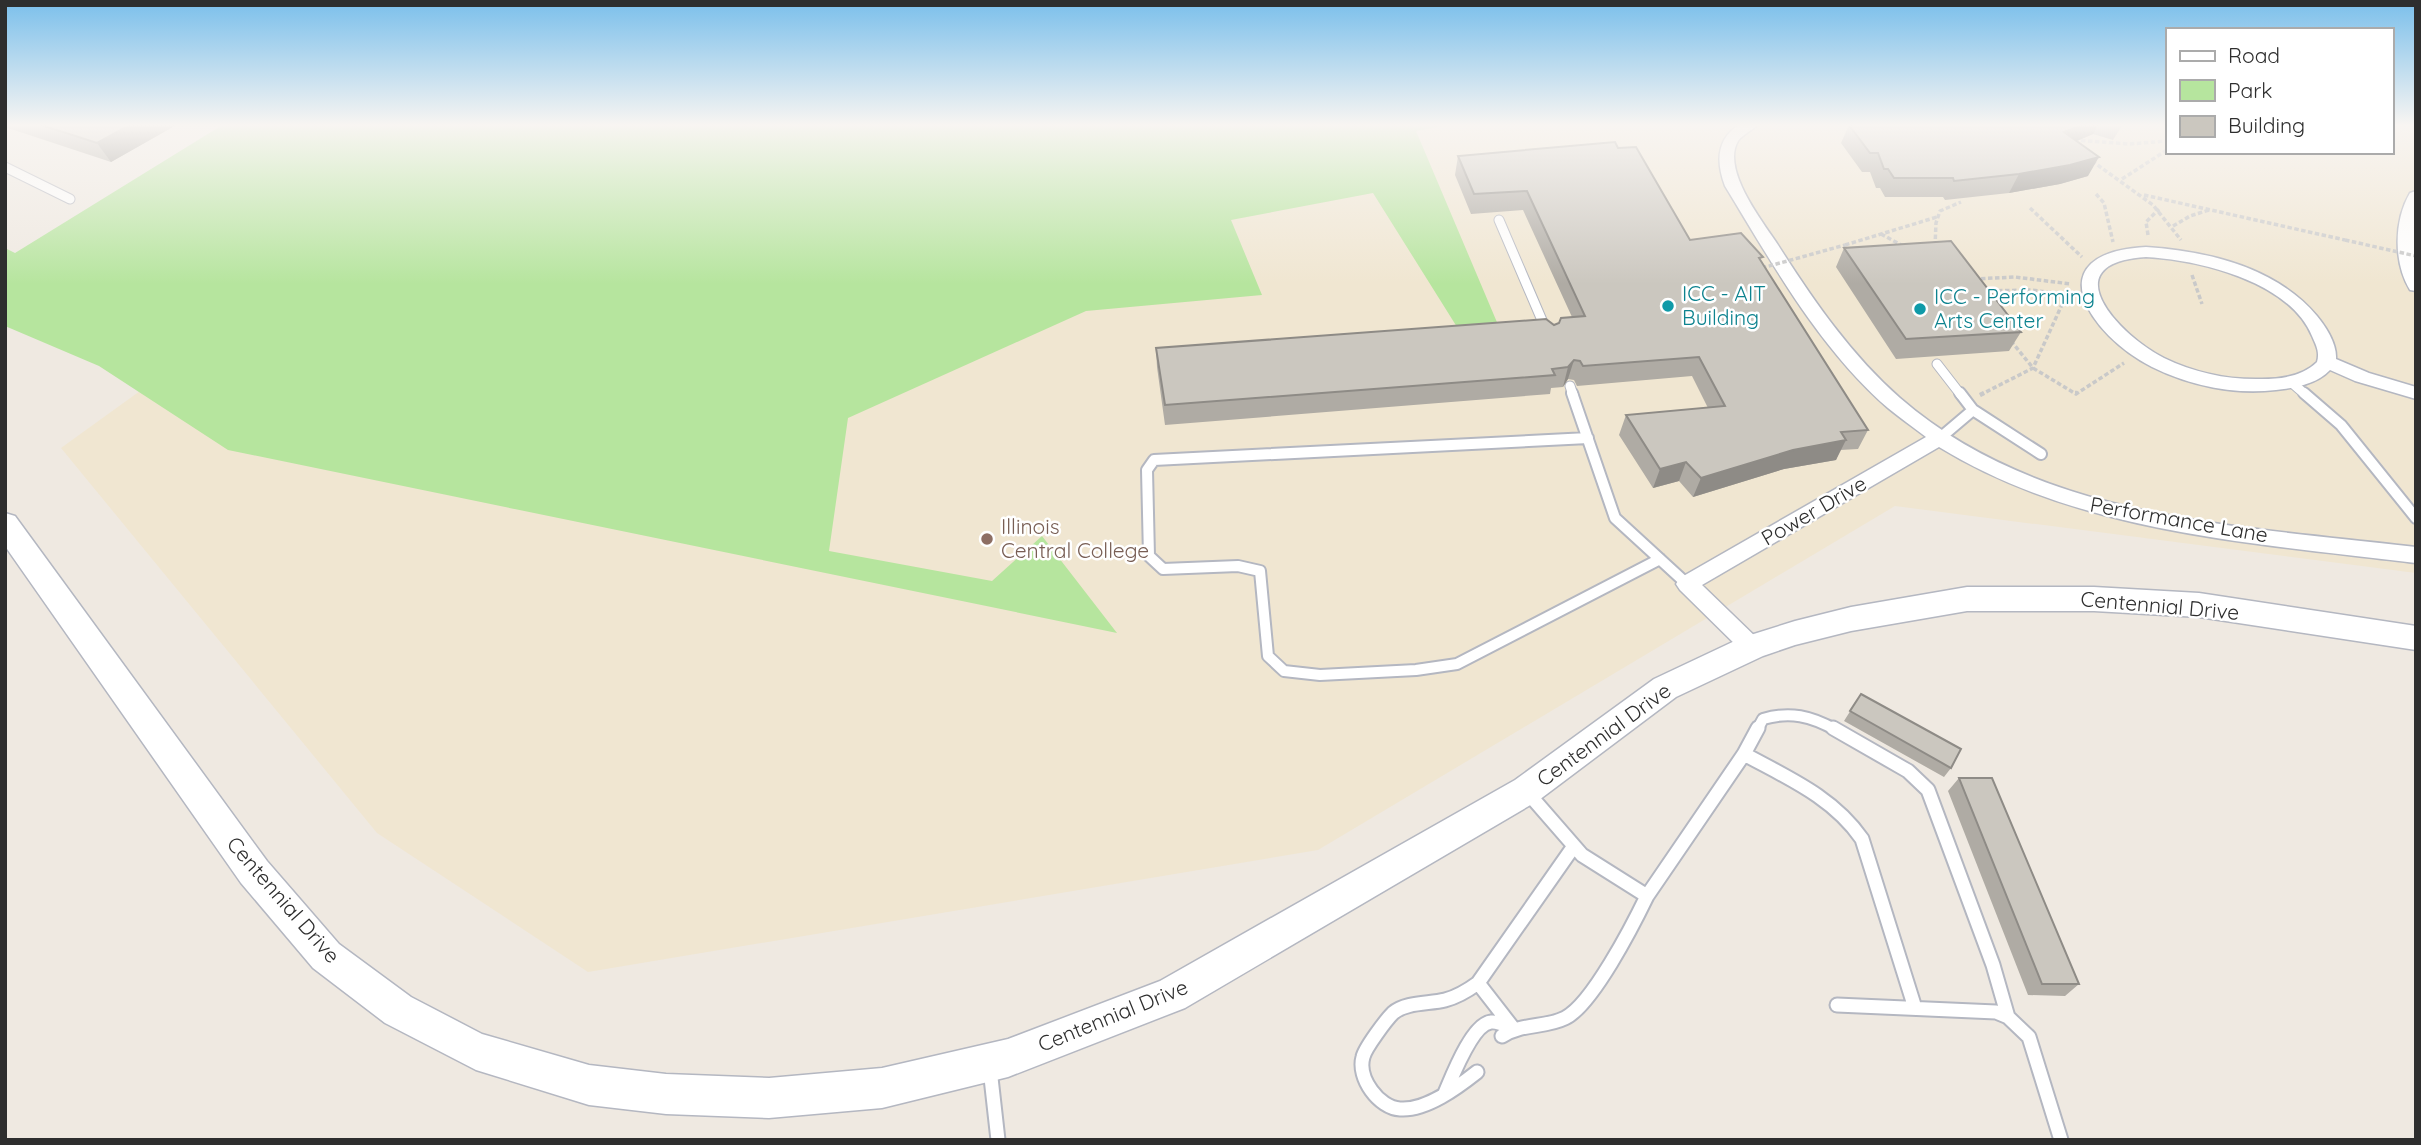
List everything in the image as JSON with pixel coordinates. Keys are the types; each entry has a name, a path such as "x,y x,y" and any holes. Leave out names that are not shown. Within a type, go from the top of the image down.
{"main road":[{"name":"Centennial Drive","path":"5,524 254,872 326,956 398,1010 476,1051 589,1085 666,1094 769,1098 869,1089 1008,1058 1172,995 1527,790 1665,688 1752,647 1795,633 1851,619 1968,598 2094,598 2199,605 2416,638"}],"street":[{"name":"Performance Lane","path":"1731,177 1740,196 1846,354 1896,406 1940,438 1979,461 2057,496 2113,512 2189,526 2416,555"},
{"path":"2416,196 2408,213 2406,243 2416,285"},
{"path":"2147,252 2184,254 2233,268 2278,290 2300,309 2320,334 2328,353 2326,362 2320,371 2291,382 2253,386 2196,377 2157,362 2135,349 2102,316 2088,284 2091,272 2097,264 2122,254 2147,252"},
{"path":"2326,362 2362,377 2416,393"},
{"name":"Power Drive","path":"1688,584 1940,438"},
{"path":"1688,584 1752,647"}],"lane":[{"path":"26,177 70,199"},
{"path":"1499,220 1549,338"},
{"path":"1937,364 1973,411 2041,454"},
{"path":"2291,382 2341,425 2416,518"},
{"path":"1570,386 1615,518 1688,584"},
{"path":"1940,438 1973,411"},
{"path":"1588,438 1154,460 1147,470 1149,556 1163,569 1238,566 1259,571 1268,656 1284,671 1320,675 1416,670 1457,664 1660,559"},
{"path":"1446,1093 1459,1060 1482,1025 1490,1022 1508,1032 1567,1018 1580,1006 1636,919 1647,896 1744,754 1763,719 1784,713 1829,726 1888,759 1928,790 1993,965 2008,1017"},
{"path":"1744,754 1832,805 1855,827 1862,839 1891,926 1915,1008"},
{"path":"1527,790 1574,846 1593,862 1647,896"},
{"path":"1477,1072 1446,1093 1401,1110 1384,1104 1374,1095 1364,1077 1363,1056 1391,1015 1400,1008 1445,1000 1478,984 1574,846"},
{"path":"1478,984 1508,1032"},
{"path":"1837,1004 1996,1012 2008,1017 2029,1037 2061,1140"},
{"path":"989,1062 998,1140"}],"path":[{"path":"2119,177 2159,209 2182,242 2173,241"},
{"path":"2096,194 2104,202 2114,243"},
{"path":"2144,195 2416,256"},
{"path":"1935,254 1940,209 1948,204 1961,202"},
{"path":"2030,208 2083,258"},
{"path":"2156,240 2148,240 2146,222 2159,209"},
{"path":"2173,226 2210,209"},
{"path":"1754,271 1937,217"},
{"path":"1881,234 1910,250"},
{"path":"2106,246 2124,242"},
{"path":"2078,265 2090,253"},
{"path":"2073,272 2071,296 2075,304"},
{"path":"1963,279 2015,277 2071,284"},
{"path":"1972,292 2031,290 2071,296"},
{"path":"1965,402 2033,368 2065,298 2071,296"},
{"path":"2007,335 2033,368 2076,394 2125,363 2121,353"}],"shaded area":[{"name":"Illinois Central College","path":"436,177 2416,177 2416,573 1895,506 1318,850 588,972 377,833 61,448"}],"green space":[{"path":"137,177 1436,177 1499,327 1457,327 1373,193 1231,220 1262,295 1086,311 848,418 829,551 992,581 1042,536 1117,633 228,450 99,366 5,326 5,248 15,253"}],"building":[{"name":"ICC - AIT Building","path":"1467,177 1654,177 1690,240 1741,233 1763,257 1759,258 1868,430 1841,432 1846,440 1793,450 1701,478 1686,462 1660,469 1626,415 1725,406 1699,357 1583,366 1580,361 1574,360 1568,367 1552,369 1555,375 1165,405 1156,348 1546,319 1554,325 1559,323 1561,318 1585,316 1527,191 1474,194"},
{"path":"1987,177 1954,181 1953,178 1894,178"},
{"name":"ICC - Performing Arts Center","path":"1951,241 2021,332 1906,339 1844,248"},
{"path":"1861,694 1961,749 1951,768 1850,711"},
{"path":"1959,778 1992,778 2079,984 2042,984"}],"place":[{"name":"ICC - AIT Building","path":"1668,306"},
{"name":"ICC - Performing Arts Center","path":"1920,309"},
{"name":"Illinois Central College","path":"987,539"}]}
